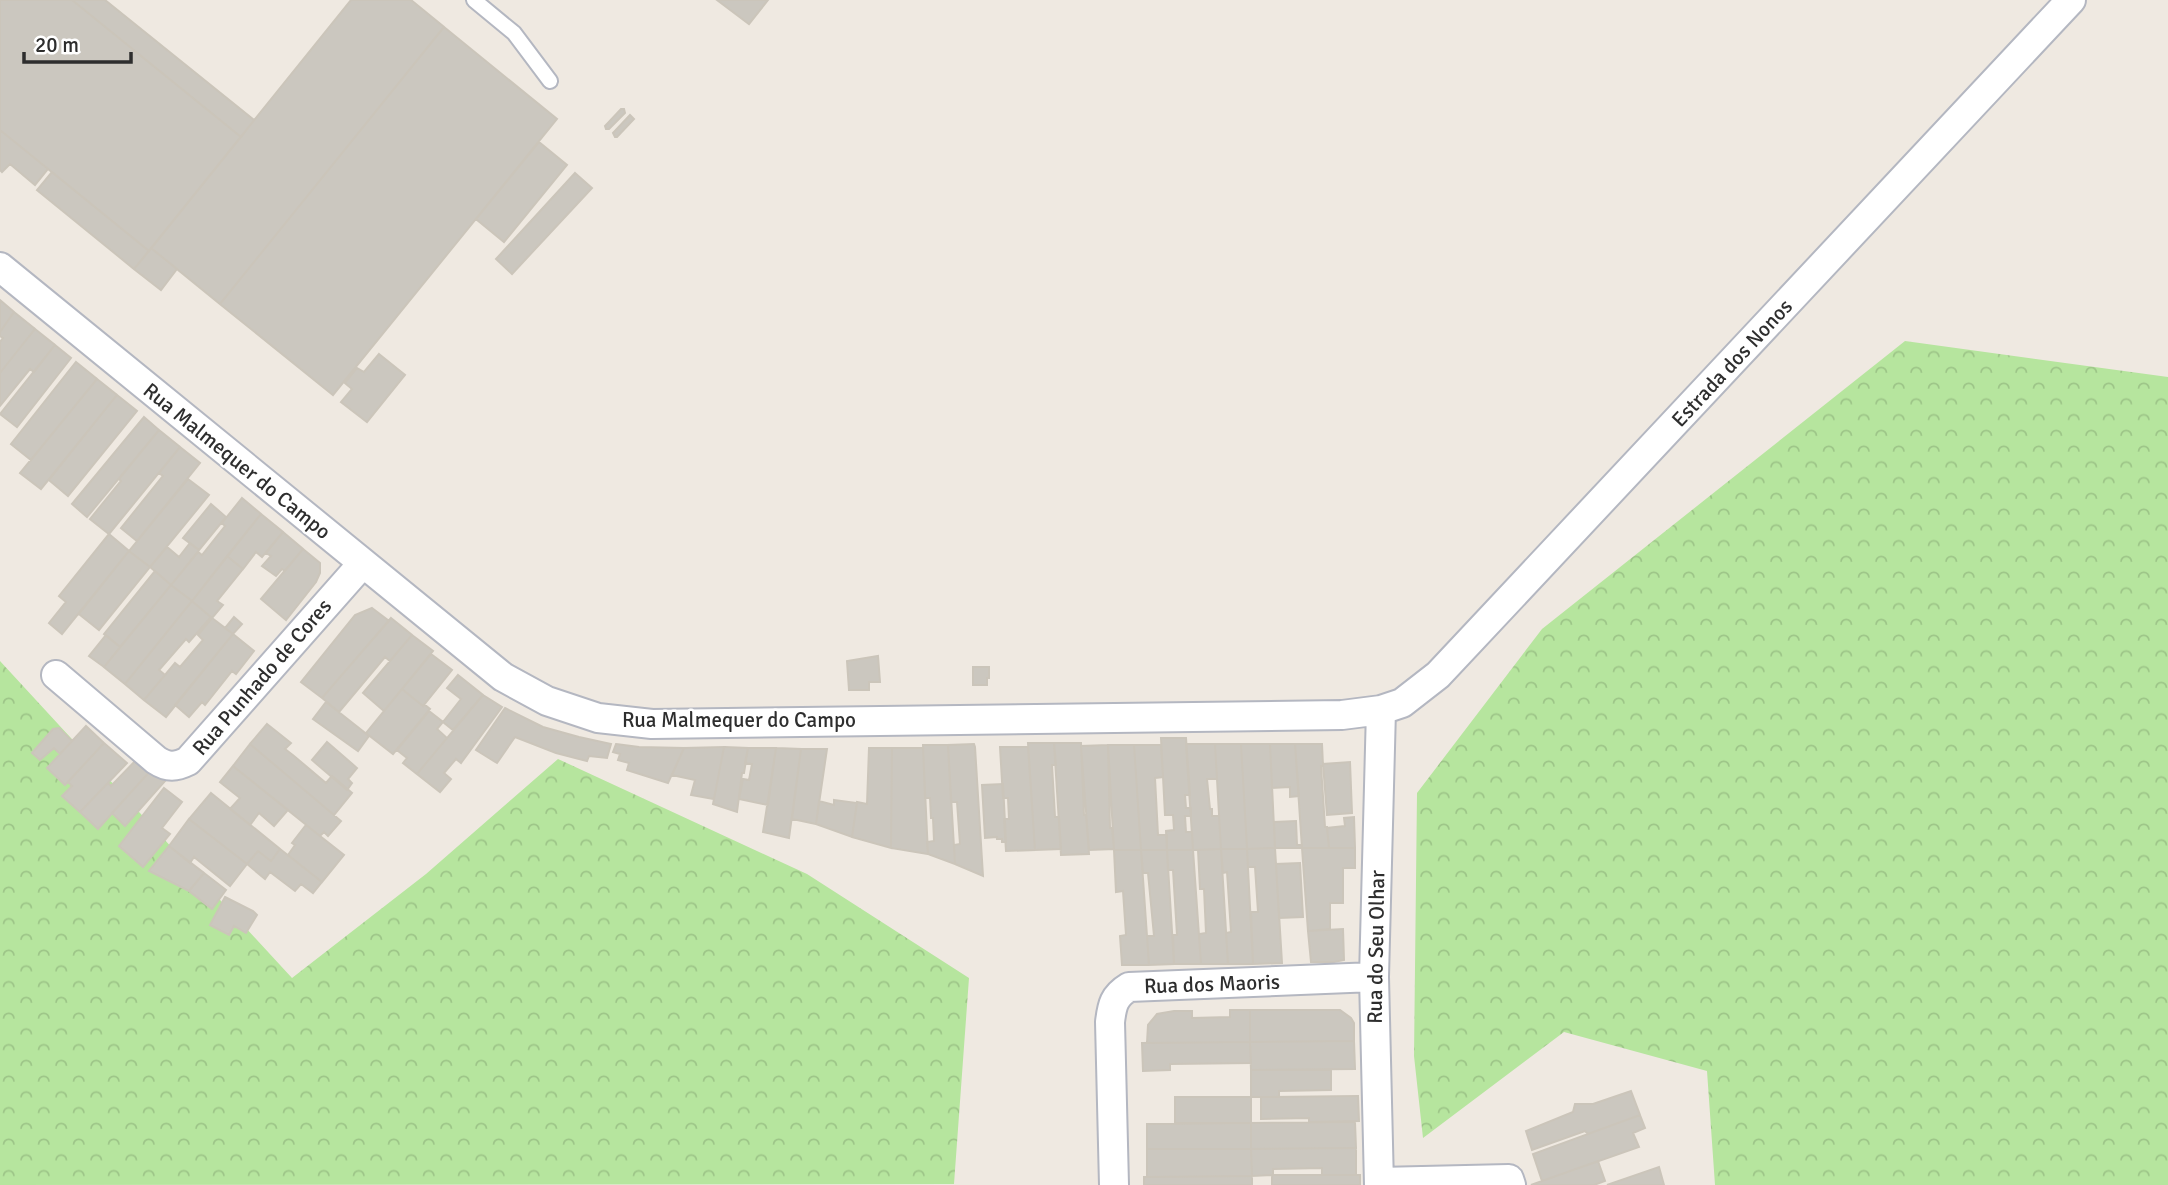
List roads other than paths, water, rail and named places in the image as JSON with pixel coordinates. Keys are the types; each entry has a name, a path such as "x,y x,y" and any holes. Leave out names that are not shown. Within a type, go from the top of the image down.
{"street":[{"name":"Estrada dos Nonos","path":"1381,710 1402,703 1429,682 1483,629 2071,0"},
{"name":"Rua Malmequer do Campo","path":"0,268 503,677 547,701 598,718 652,724 1342,715 1381,710"},
{"name":"Rua Punhado de Cores","path":"56,674 156,760 165,766 178,766 188,761 363,563"},
{"name":"Rua do Seu Olhar","path":"1379,1184 1374,977 1381,710"},
{"name":"Rua dos Maoris","path":"1114,1185 1111,1022 1115,997 1129,987 1374,977"},
{"path":"1379,1184 1509,1179 1511,1185"}],"lane":[{"path":"474,0 514,33 550,81"}]}
